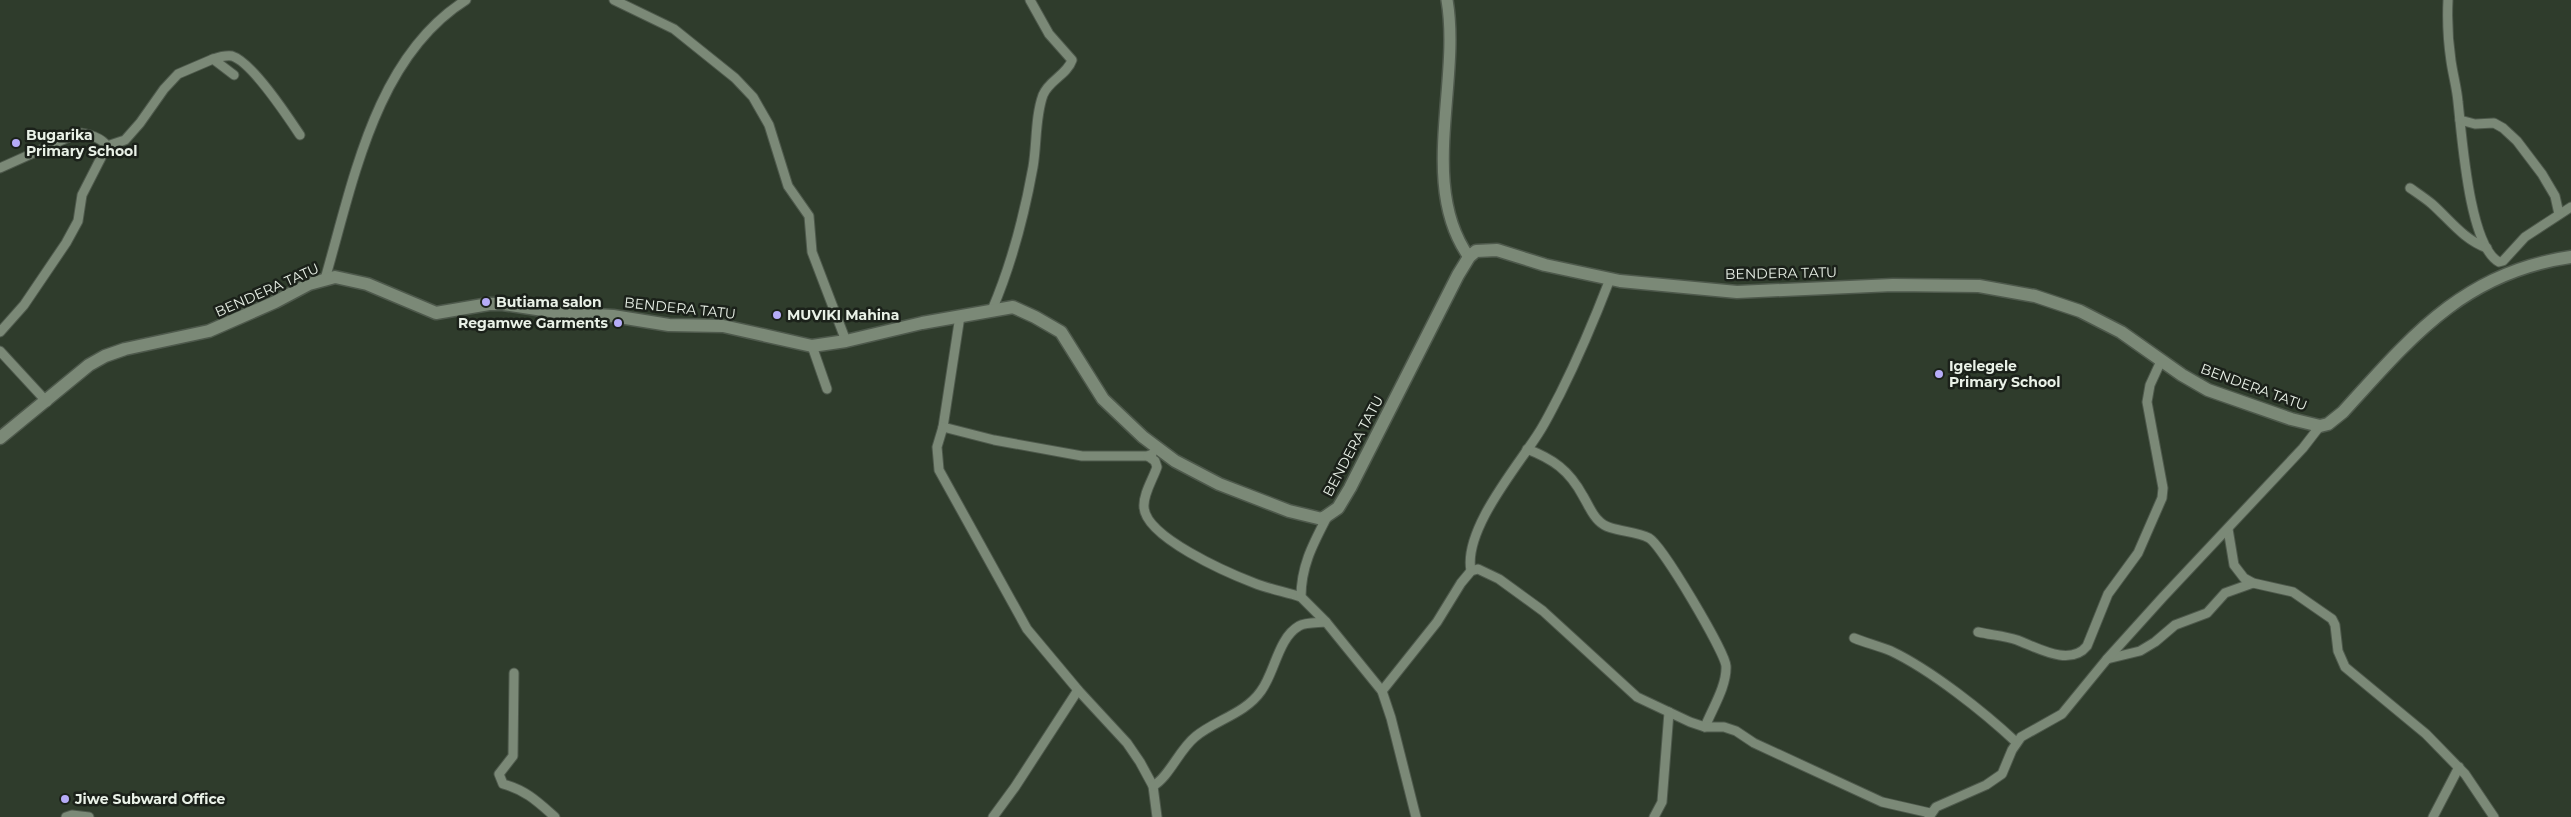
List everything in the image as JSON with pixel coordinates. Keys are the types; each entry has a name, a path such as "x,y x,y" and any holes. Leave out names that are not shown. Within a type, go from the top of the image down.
{"main road":[{"name":"BENDERA TATU","path":"0,438 47,402 89,365 105,356 125,348 209,331 325,279 348,279 367,284 436,313 489,304 503,304 563,313 613,316 669,325 723,326 812,346 846,341 960,316 1013,307 1035,316 1061,332 1103,399 1153,453 1175,461 1218,484 1316,519 1327,517 1338,508 1350,488 1438,313 1469,257 1476,251 1498,250 1546,265 1610,279 1737,292 1892,285 1979,286 2034,296 2080,311 2121,332 2161,361 2208,390 2291,419 2320,426 2328,424 2343,412 2430,320 2498,276 2523,267 2571,257"}],"street":[{"path":"325,279 363,147 389,84 430,30 451,10 466,0"},
{"path":"614,0 674,29 735,78 753,97 771,132 788,186 809,216 812,252 846,341"},
{"path":"992,310 1010,268 1021,224 1031,177 1044,93 1068,70 1072,60 1049,34 1030,0"},
{"path":"1447,0 1450,39 1448,102 1444,137 1445,180 1453,230 1469,257"},
{"path":"2448,0 2447,30 2470,192 2478,227 2493,259 2499,262 2503,261 2526,237 2571,207"},
{"path":"0,332 30,298 66,243 78,222 82,195 107,146 124,140 140,123 158,96 178,74 212,59 225,56 234,57 272,95 300,135"},
{"path":"212,59 234,75"},
{"path":"2460,120 2475,124 2494,123 2503,128 2517,141 2542,174 2555,196 2560,214"},
{"path":"0,168 78,133 88,134 105,142 107,146"},
{"path":"2410,188 2432,204 2465,236 2476,244 2487,248"},
{"path":"1471,571 1469,560 1475,535 1505,481 1538,434 1560,394 1589,333 1610,279"},
{"path":"960,316 943,427 937,447 937,463 944,483 1028,629 1078,690 1127,743 1153,786 1157,817"},
{"path":"812,346 827,389"},
{"path":"0,351 47,402"},
{"path":"1978,632 2016,640 2057,654 2075,655 2083,651 2087,646 2108,594 2138,554 2162,498 2163,488 2147,402 2150,385 2161,361"},
{"path":"1382,691 1437,622 1461,583 1471,571 1478,569 1499,579 1543,611 1637,698 1705,727 1724,727 1736,731 1754,743 1882,802 1929,815 1946,801 1971,792 2002,774 2016,742 2021,737 2062,714 2107,659 2303,448 2320,426"},
{"path":"943,427 994,440 1082,456 1153,453 1158,467 1144,506 1146,518 1186,552 1255,584 1302,597 1326,622 1382,691 1391,718 1416,817"},
{"path":"1527,449 1549,458 1563,467 1574,479 1599,521 1608,528 1620,528 1650,538 1687,589 1726,661 1722,685 1705,727"},
{"path":"1302,597 1301,578 1308,553 1327,517"},
{"path":"2228,529 2234,565 2244,578 2253,583 2293,592 2332,619 2335,625 2338,651 2345,667 2426,734 2459,767 2494,817"},
{"path":"2107,659 2140,650 2155,642 2175,625 2207,613 2225,593 2253,583"},
{"path":"1153,786 1160,782 1181,751 1195,736 1227,718 1260,692 1288,635 1300,625 1326,622"},
{"path":"1854,638 1891,652 1921,670 1999,726 2016,742"},
{"path":"514,673 513,756 499,774 503,784 520,788 530,794 555,817"},
{"path":"993,817 1016,787 1078,690"},
{"path":"1654,817 1662,802 1669,712"},
{"path":"2433,817 2459,767"},
{"path":"66,817 72,815 89,817"}],"place":[{"name":"Bugarika Primary School","path":"16,143"},
{"name":"Butiama salon","path":"486,302"},
{"name":"MUVIKI Mahina","path":"777,315"},
{"name":"Regamwe Garments","path":"618,323"},
{"name":"Igelegele Primary School","path":"1939,374"},
{"name":"Jiwe Subward Office","path":"65,799"}]}
